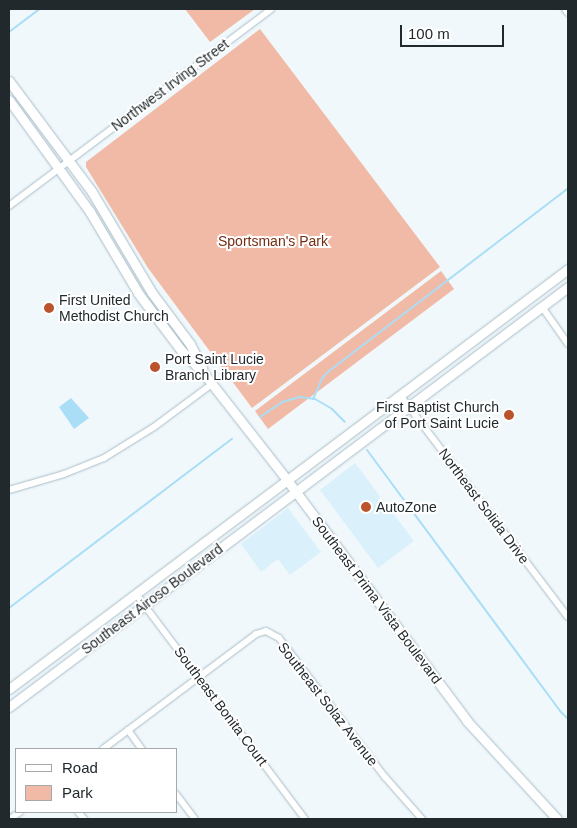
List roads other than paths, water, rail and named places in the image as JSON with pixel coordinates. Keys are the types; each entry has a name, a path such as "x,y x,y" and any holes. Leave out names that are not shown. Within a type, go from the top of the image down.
{"main road":[{"path":"9,82 92,192 153,294 190,344 205,375"},
{"path":"9,100 90,212 138,293 181,350 205,375"},
{"name":"Southeast Airoso Boulevard","path":"9,689 568,269"},
{"name":"Southeast Airoso Boulevard","path":"9,707 295,490 542,308 568,286"},
{"name":"Southeast Prima Vista Boulevard","path":"205,375 295,490 467,721 557,819"},
{"path":"28,675 37,686"}],"street":[{"name":"Northwest Irving Street","path":"9,206 271,9"},
{"path":"565,9 568,13"},
{"path":"542,308 568,344"},
{"path":"9,490 64,474 104,458 154,428 212,384"},
{"name":"Northeast Solida Drive","path":"400,395 568,617"},
{"name":"Southeast Bonita Court","path":"136,594 305,819"},
{"name":"Southeast Solaz Avenue","path":"104,748 256,634 266,631 279,638 385,777 422,819"},
{"path":"128,730 141,748"},
{"path":"178,797 195,819"}],"water":[{"path":"71,398 89,418 74,429 59,407"}],"waterway":[{"path":"9,32 39,9"},
{"path":"313,399 323,377 329,371 568,188"},
{"path":"260,417 282,402 300,397 315,399 332,409 345,422"},
{"path":"9,608 232,439"},
{"path":"367,450 560,711 568,719"}],"place":[{"name":"First United Methodist Church","path":"49,308"},
{"name":"Port Saint Lucie Branch Library","path":"155,367"},
{"name":"First Baptist Church of Port Saint Lucie","path":"509,415"},
{"name":"AutoZone","path":"366,507"}],"park label":[{"name":"Sportsman's Park","path":"273,241"}]}
